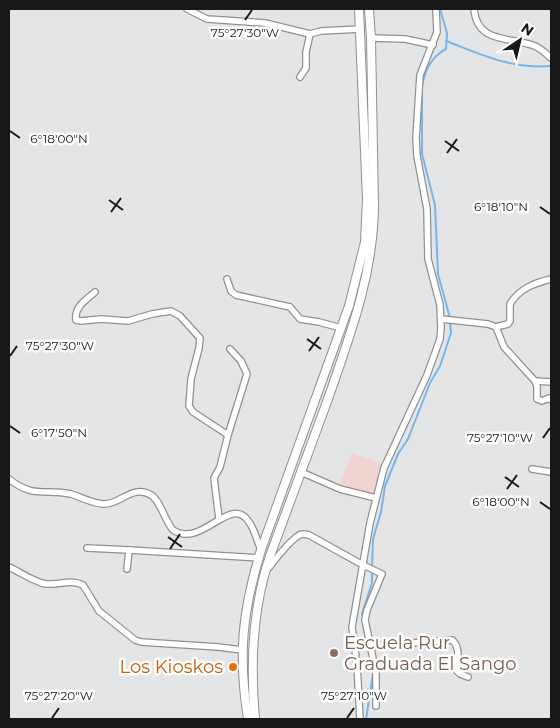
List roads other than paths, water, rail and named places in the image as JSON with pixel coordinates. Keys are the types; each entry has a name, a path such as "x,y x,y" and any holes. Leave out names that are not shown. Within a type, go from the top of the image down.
{"highway":[{"path":"248,719 242,650 246,610 260,554 317,397 358,275 367,229 359,9"},
{"path":"255,719 252,654 264,573 349,336 369,265 374,228 369,9"}],"street":[{"path":"187,9 208,19 265,23 310,34 321,31 361,29"},
{"path":"360,719 352,627 370,523 384,468 427,374 440,339 444,319 428,259 427,209 417,156 416,138 420,75 433,45 438,25 436,9"},
{"path":"474,9 476,18 482,28 489,34 531,44 540,48 551,58"},
{"path":"300,77 306,68 306,52 310,34"},
{"path":"371,38 405,39 433,45"},
{"path":"227,279 232,291 236,295 290,307 300,319 341,328"},
{"path":"444,319 488,324 496,327 508,324 510,321 510,304 523,289 551,279"},
{"path":"95,292 79,307 76,312 76,320 128,321 171,311 180,316 198,335 200,341 191,379 189,406 193,412 228,435"},
{"path":"496,327 504,347 535,381 538,399 542,401 549,398 551,400"},
{"path":"219,520 214,478 220,467 247,374 241,361 230,349"},
{"path":"535,381 551,382"},
{"path":"532,469 551,472"},
{"path":"301,472 340,489 376,498"},
{"path":"9,479 31,491 68,494 103,504 114,502 131,493 146,492 154,497 170,527 177,533 186,535 196,534 233,513 245,517 254,530 260,554 87,548"},
{"path":"264,573 292,541 298,535 303,534 310,535 382,574 367,610 365,620 372,646 376,673 376,706"},
{"path":"127,569 129,550"},
{"path":"9,567 42,583 58,584 70,582 83,585 99,611 130,637 141,642 242,650"},
{"path":"372,646 452,640 457,646 457,671 468,677"}],"waterway":[{"path":"422,86 430,64 436,56 446,49 447,33 440,9"},
{"path":"446,41 497,60 523,65 551,66"},
{"path":"422,91 422,154 435,205 438,274 450,318"},
{"path":"372,567 373,539 381,512 385,486 398,454 408,439 430,383 440,366 451,333 450,322"},
{"path":"363,618 362,614 372,583 372,572"},
{"path":"365,635 369,652"},
{"path":"366,719 373,674"}],"place":[{"name":"Escuela Rur Graduada El Sango","path":"334,653"},
{"name":"Los Kioskos","path":"233,667"}]}
